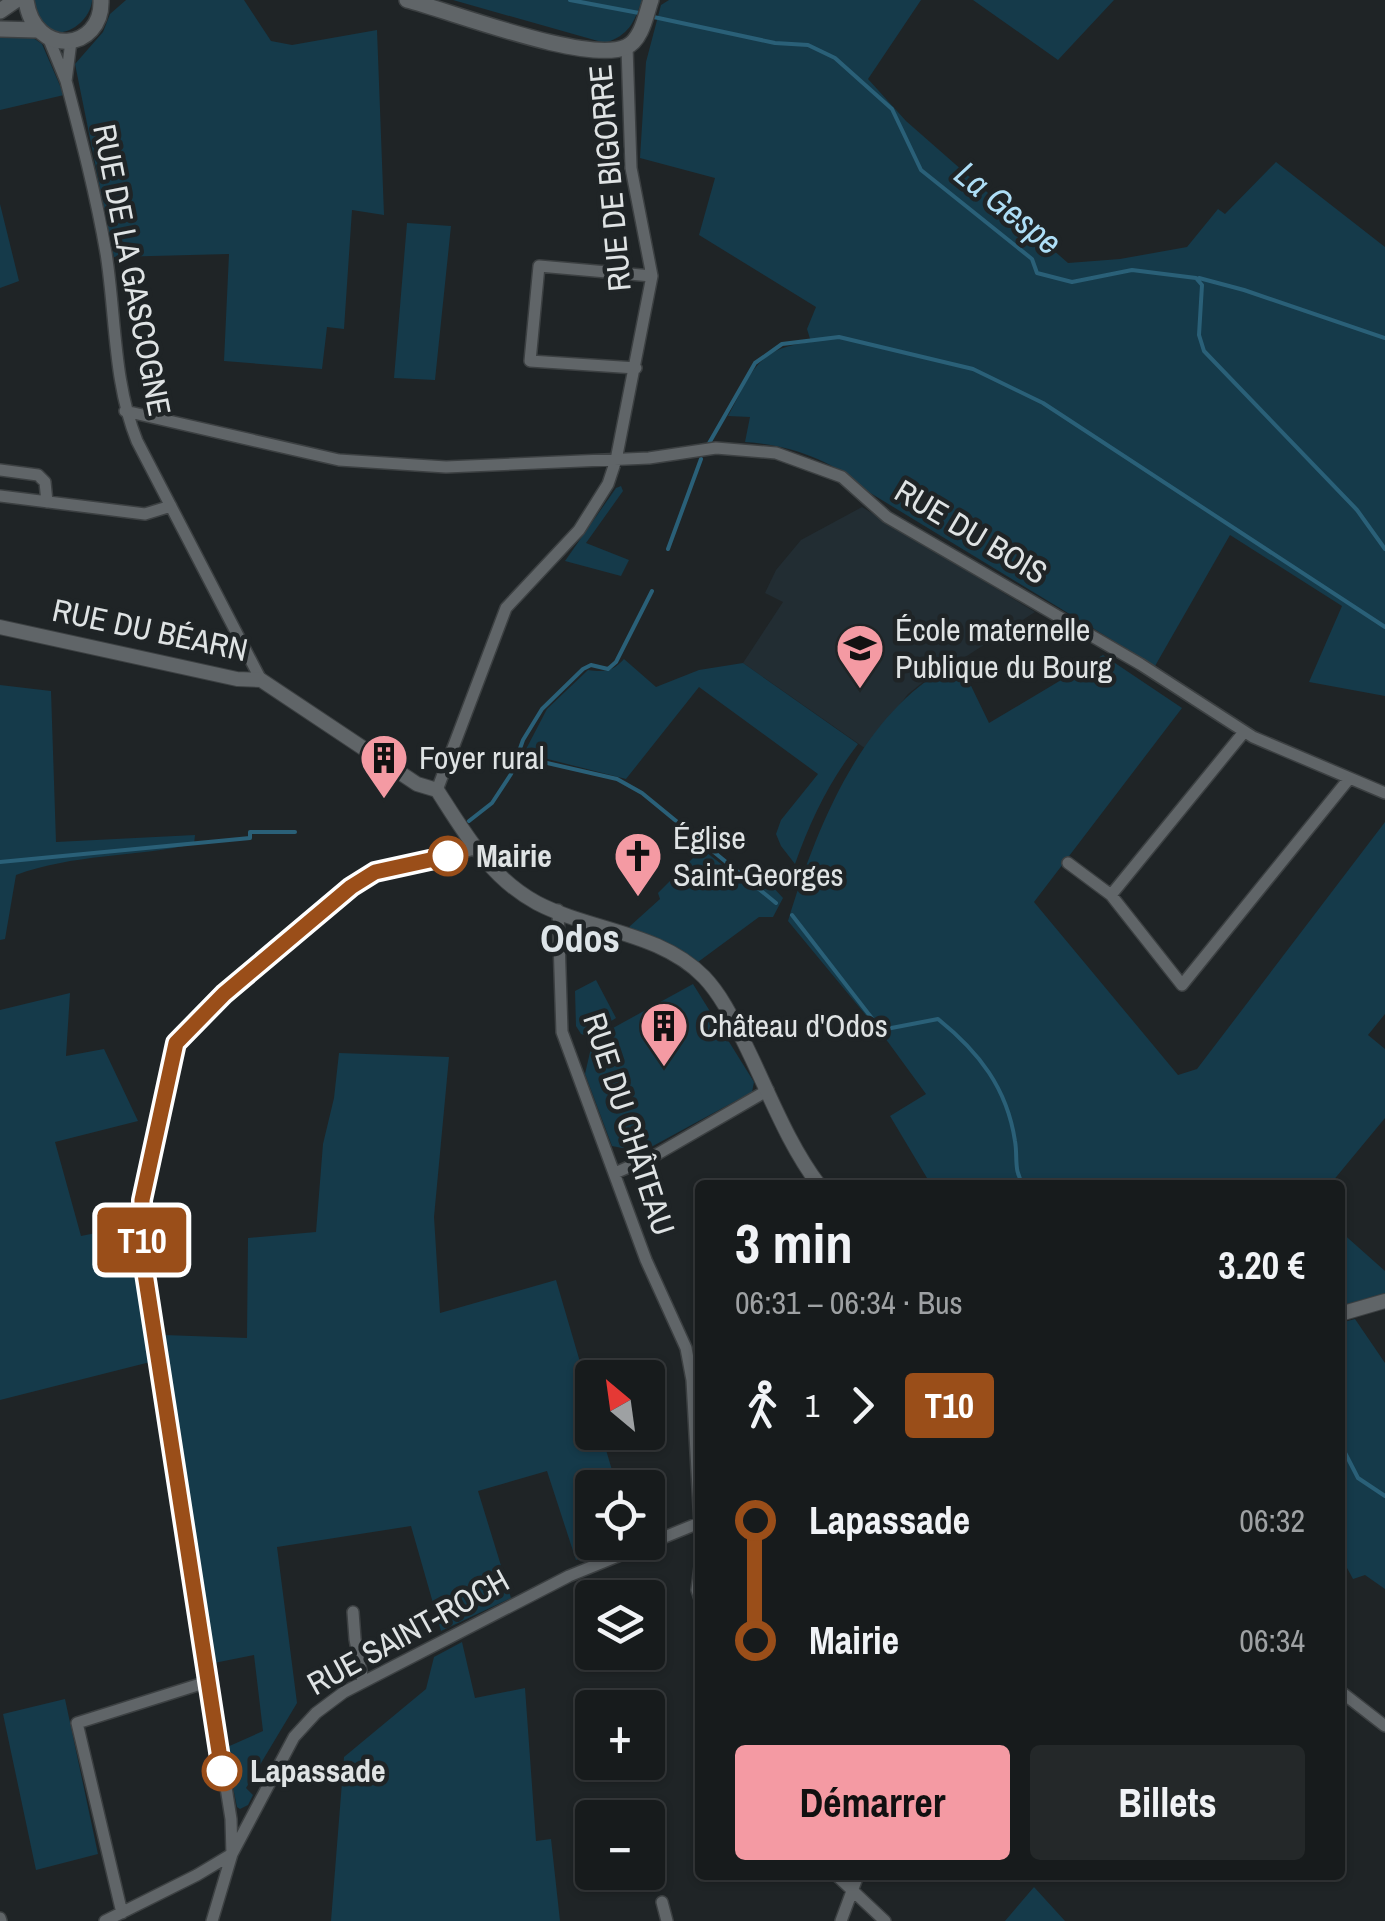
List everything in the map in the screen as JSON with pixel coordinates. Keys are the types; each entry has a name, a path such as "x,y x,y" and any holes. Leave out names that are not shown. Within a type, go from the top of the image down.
{"main road":[{"path":"0,11 16,0"},
{"path":"26,0 29,19 42,34"},
{"path":"408,0 567,46 604,50 627,47 642,28 651,0"},
{"path":"0,29 72,40 93,27 105,2"}],"street":[{"name":"RUE DE LA GASCOGNE","path":"42,34 66,80 92,181 106,254 125,411 261,680"},
{"name":"RUE DE LA GASCOGNE","path":"66,80 72,40"},
{"name":"RUE DE BIGORRE","path":"437,790 506,608 580,530 608,484 616,460 652,276 631,168 627,47"},
{"path":"636,368 530,361 539,266 652,276"},
{"name":"RUE DU BOIS","path":"125,411 338,460 446,467 616,460 716,448 776,452 842,476 887,516 1124,654 1244,732 1385,794"},
{"path":"0,470 38,475 46,482 47,502"},
{"path":"0,496 145,514 171,506"},
{"name":"RUE DU BÉARN","path":"0,627 237,680 261,680 417,784 437,790"},
{"path":"1112,896 1244,732"},
{"path":"1068,863 1112,896 1182,985 1348,780"},
{"path":"437,790 474,849 502,878 538,903 664,948 704,978 730,1014 789,1136 816,1180"},
{"path":"212,1921 232,1854 230,1819 142,1254 142,1200 176,1043 224,994 351,887 375,872 474,849"},
{"name":"RUE DU CHÂTEAU","path":"558,910 562,1032 646,1260 686,1348 695,1442"},
{"path":"615,1174 768,1090"},
{"path":"1345,1312 1385,1300"},
{"name":"RUE SAINT-ROCH","path":"232,1854 294,1737 316,1712 363,1682 568,1576 695,1526"},
{"path":"354,1612 354,1639 363,1682"},
{"path":"122,1913 78,1723 207,1682"},
{"path":"1345,1695 1385,1726"},
{"path":"106,1921 232,1854"},
{"path":"841,1880 886,1921"},
{"path":"840,1921 856,1880"},
{"path":"662,1902 668,1921"}],"shaded area":[{"path":"32,0 92,1 77,26 60,32 43,26"},
{"path":"126,0 244,0 271,41 292,45 377,30 384,215 352,210 344,329 327,327 322,369 224,361 229,254 114,257 75,64 103,32 110,14"},
{"path":"453,0 642,0 630,27 605,43"},
{"path":"669,0 921,0 868,79 906,121 1068,263 1187,247 1218,209 1225,214 1276,162 1385,247 1385,696 1309,682 1342,606 1230,535 1155,666 826,463 795,451 745,442 750,417 728,416 743,387 767,356 811,342 807,329 816,307 699,235 715,178 640,158 646,62 661,5"},
{"path":"973,0 1114,0 1058,60"},
{"path":"0,35 32,37 42,44 64,95 0,110"},
{"path":"0,204 19,281 0,288"},
{"path":"407,223 451,226 435,380 394,378"},
{"path":"621,486 623,491 586,543 629,560 621,576 565,561 616,488"},
{"path":"862,507 1035,612 908,694 866,749 743,663 783,602 765,593 776,570 801,540"},
{"path":"1103,655 1182,708 1034,902 1178,1075 1197,1069 1385,822 1385,1014 1368,1035 1385,1049 1385,1118 1334,1180 928,1180 890,1116 926,1094 788,921 813,847 848,773 896,708 925,682 959,661 989,723"},
{"path":"624,659 656,687 699,670 743,663 858,744 822,801 795,864 776,834 781,820 818,774 699,687 626,779 524,753 547,709 588,670 608,670"},
{"path":"0,685 51,691 56,842 195,835 194,844 81,859 16,875 5,939 0,940"},
{"path":"702,849 743,881 750,872 783,898 773,917 759,917 698,962 629,927 660,899 658,893"},
{"path":"596,980 616,1018 587,1036 576,1026 575,991"},
{"path":"693,984 754,1082 752,1092 642,1152 612,1146 585,1074 593,1039"},
{"path":"70,993 66,1056 104,1049 138,1121 55,1142 81,1236 151,1222 154,1284 164,1335 247,1338 248,1238 316,1232 323,1144 339,1053 449,1057 434,1217 440,1313 556,1280 579,1360 575,1360 575,1450 606,1450 612,1470 575,1470 575,1557 547,1471 478,1491 511,1598 441,1631 411,1526 277,1547 297,1703 246,1788 253,1795 248,1805 240,1809 225,1748 263,1731 254,1655 209,1664 181,1435 166,1358 0,1400 0,1010"},
{"path":"1345,1235 1385,1271 1385,1293 1345,1305"},
{"path":"1355,1319 1385,1363 1385,1589 1365,1575 1353,1579 1345,1564 1345,1322"},
{"path":"462,1642 475,1698 525,1688 536,1841 551,1839 560,1921 331,1921 344,1757 426,1689 434,1657"},
{"path":"65,1699 98,1854 36,1870 3,1714"},
{"path":"1034,1887 1065,1921 1005,1921"}],"waterway":[{"name":"La Gespe","path":"570,0 639,13"},
{"name":"La Gespe","path":"649,16 775,43 808,45 835,58 892,109 921,170 1032,259 1037,273 1072,282 1132,270 1196,278 1202,285 1199,335 1204,351 1357,510 1385,549"},
{"path":"1199,278 1385,338"},
{"path":"708,445 755,363 782,344 839,337 973,369 1043,403 1385,627"},
{"path":"668,549 701,459"},
{"path":"469,821 492,803 511,774 523,740 542,709 583,669 591,665 608,669 616,662 652,591"},
{"path":"518,760 534,760 617,779 642,793 776,903"},
{"path":"0,862 250,838 250,832 295,832"},
{"path":"792,915 881,1030 938,1019 978,1058 1005,1104 1021,1180"},
{"path":"1345,1453 1358,1478 1385,1496"}],"bus line":[{"name":"T10","path":"222,1771 142,1254 142,1200 176,1043 224,994 351,887 375,872 448,856"}],"place":[{"name":"École maternelle Publique du Bourg","path":"860,690"},
{"name":"Foyer rural","path":"384,800"},
{"name":"Mairie","path":"448,856"},
{"name":"Église Saint-Georges","path":"638,898"},
{"name":"Château d'Odos","path":"664,1068"},
{"name":"Lapassade","path":"222,1771"}],"district":[{"name":"Odos","path":"580,939"}]}
